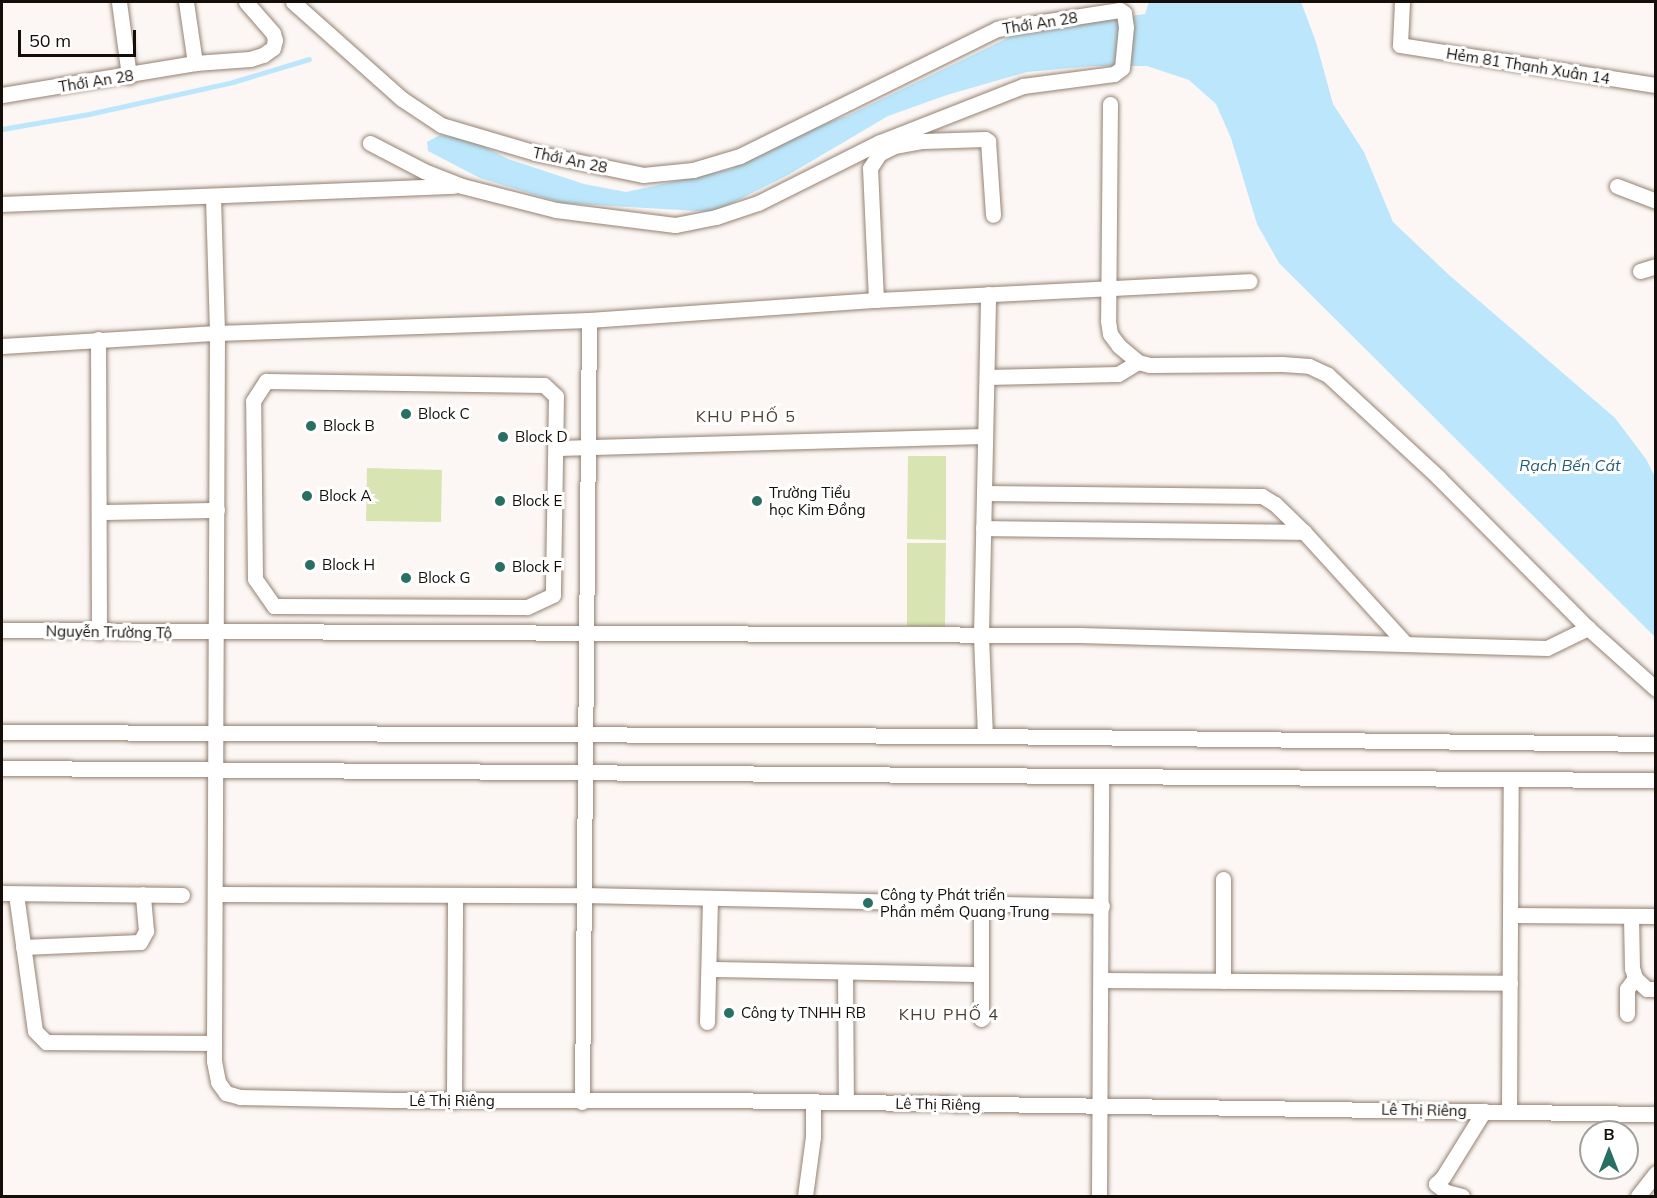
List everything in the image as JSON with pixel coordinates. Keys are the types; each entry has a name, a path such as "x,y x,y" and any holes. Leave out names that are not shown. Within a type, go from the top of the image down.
{"street":[{"path":"119,2 129,76"},
{"path":"186,2 195,63"},
{"name":"Thới An 28","path":"2,95 129,76 195,63 250,59 273,48 275,40 273,33 246,2"},
{"name":"Thới An 28","path":"293,2 402,99 441,125 536,153 643,175 693,170 740,156 998,29 1120,10 1124,13 1126,27 1122,68 1114,74 1023,86 880,142 758,203 716,217 675,225 556,210 462,186 424,171 370,143"},
{"name":"Hẻm 81 Thạnh Xuân 14","path":"1402,2 1400,45 1656,85"},
{"path":"1110,104 1107,289 1110,334 1119,346 1138,362 1149,365 1300,365 1309,366 1328,375 1438,477 1588,628 1656,689"},
{"path":"876,300 870,168 879,154 894,146 923,141 986,139 988,141 993,215"},
{"path":"2,204 462,186"},
{"path":"1617,186 1656,201"},
{"path":"182,895 9,894 23,947 35,1031 46,1042 214,1043 217,771 217,333 213,197"},
{"path":"1640,271 1656,266"},
{"path":"2,346 217,333 589,320 876,300 1250,281"},
{"path":"985,736 981,635 988,294"},
{"path":"582,1102 589,320"},
{"path":"98,339 99,632"},
{"path":"987,377 1118,374 1138,362"},
{"path":"266,381 544,385 556,396 556,448 553,595 527,607 274,606 255,579 253,400 266,381"},
{"path":"556,448 985,436"},
{"path":"984,493 1262,496 1304,532 1404,642"},
{"path":"99,512 217,510"},
{"path":"983,528 1304,532"},
{"name":"Nguyễn Trường Tộ","path":"2,630 981,635 1404,642 1547,648 1588,628"},
{"path":"2,732 985,736 1656,744"},
{"path":"2,768 1656,780"},
{"path":"1099,1197 1101,776"},
{"path":"1509,1112 1511,779"},
{"path":"1223,879 1223,981"},
{"path":"23,947 140,942 146,931 143,894"},
{"path":"215,894 584,895 1102,906"},
{"path":"454,1101 455,895"},
{"path":"707,1022 710,898"},
{"path":"981,904 981,1019"},
{"path":"1510,915 1656,916"},
{"path":"1631,916 1632,968 1635,978 1647,989 1656,989"},
{"path":"708,969 981,974"},
{"path":"845,972 846,1102"},
{"path":"1627,1014 1627,989 1635,978"},
{"path":"1101,981 1510,983"},
{"name":"Lê Thị Riêng","path":"214,1043 215,1074 222,1091 240,1097 582,1102 813,1101 1656,1114"},
{"path":"805,1197 813,1137 813,1101"},
{"path":"1462,1197 1433,1190 1484,1111"},
{"path":"1638,1197 1656,1173"}],"green space":[{"path":"908,456 946,456 946,540 907,539"},
{"path":"367,468 442,470 441,522 366,521"},
{"path":"907,543 946,543 945,627 907,626"}],"water":[{"name":"Rạch Bến Cát","path":"1149,2 1301,2 1316,42 1333,104 1364,152 1393,222 1449,275 1615,418 1646,459 1655,477 1655,637 1279,263 1257,224 1231,138 1216,104 1189,80 1147,66 1094,66 1027,72 947,95 888,116 788,175 714,212 562,203 480,178 428,151 427,142 440,135 470,139 508,159 584,184 626,192 731,169 775,142 849,115 1018,33 1145,14"}],"waterway":[{"path":"2,129 89,114 233,82 309,59"}],"place":[{"name":"Block C","path":"406,414"},
{"name":"Block B","path":"311,426"},
{"name":"Block D","path":"503,437"},
{"name":"Block A","path":"307,496"},
{"name":"Block E","path":"500,501"},
{"name":"Trường Tiểu học Kim Đồng","path":"757,501"},
{"name":"Block H","path":"310,565"},
{"name":"Block F","path":"500,567"},
{"name":"Block G","path":"406,578"},
{"name":"Công ty Phát triển Phần mềm Quang Trung","path":"868,903"},
{"name":"Công ty TNHH RB","path":"729,1013"}],"district":[{"name":"KHU PHỐ 5","path":"746,416"},
{"name":"KHU PHỐ 4","path":"949,1014"}]}
